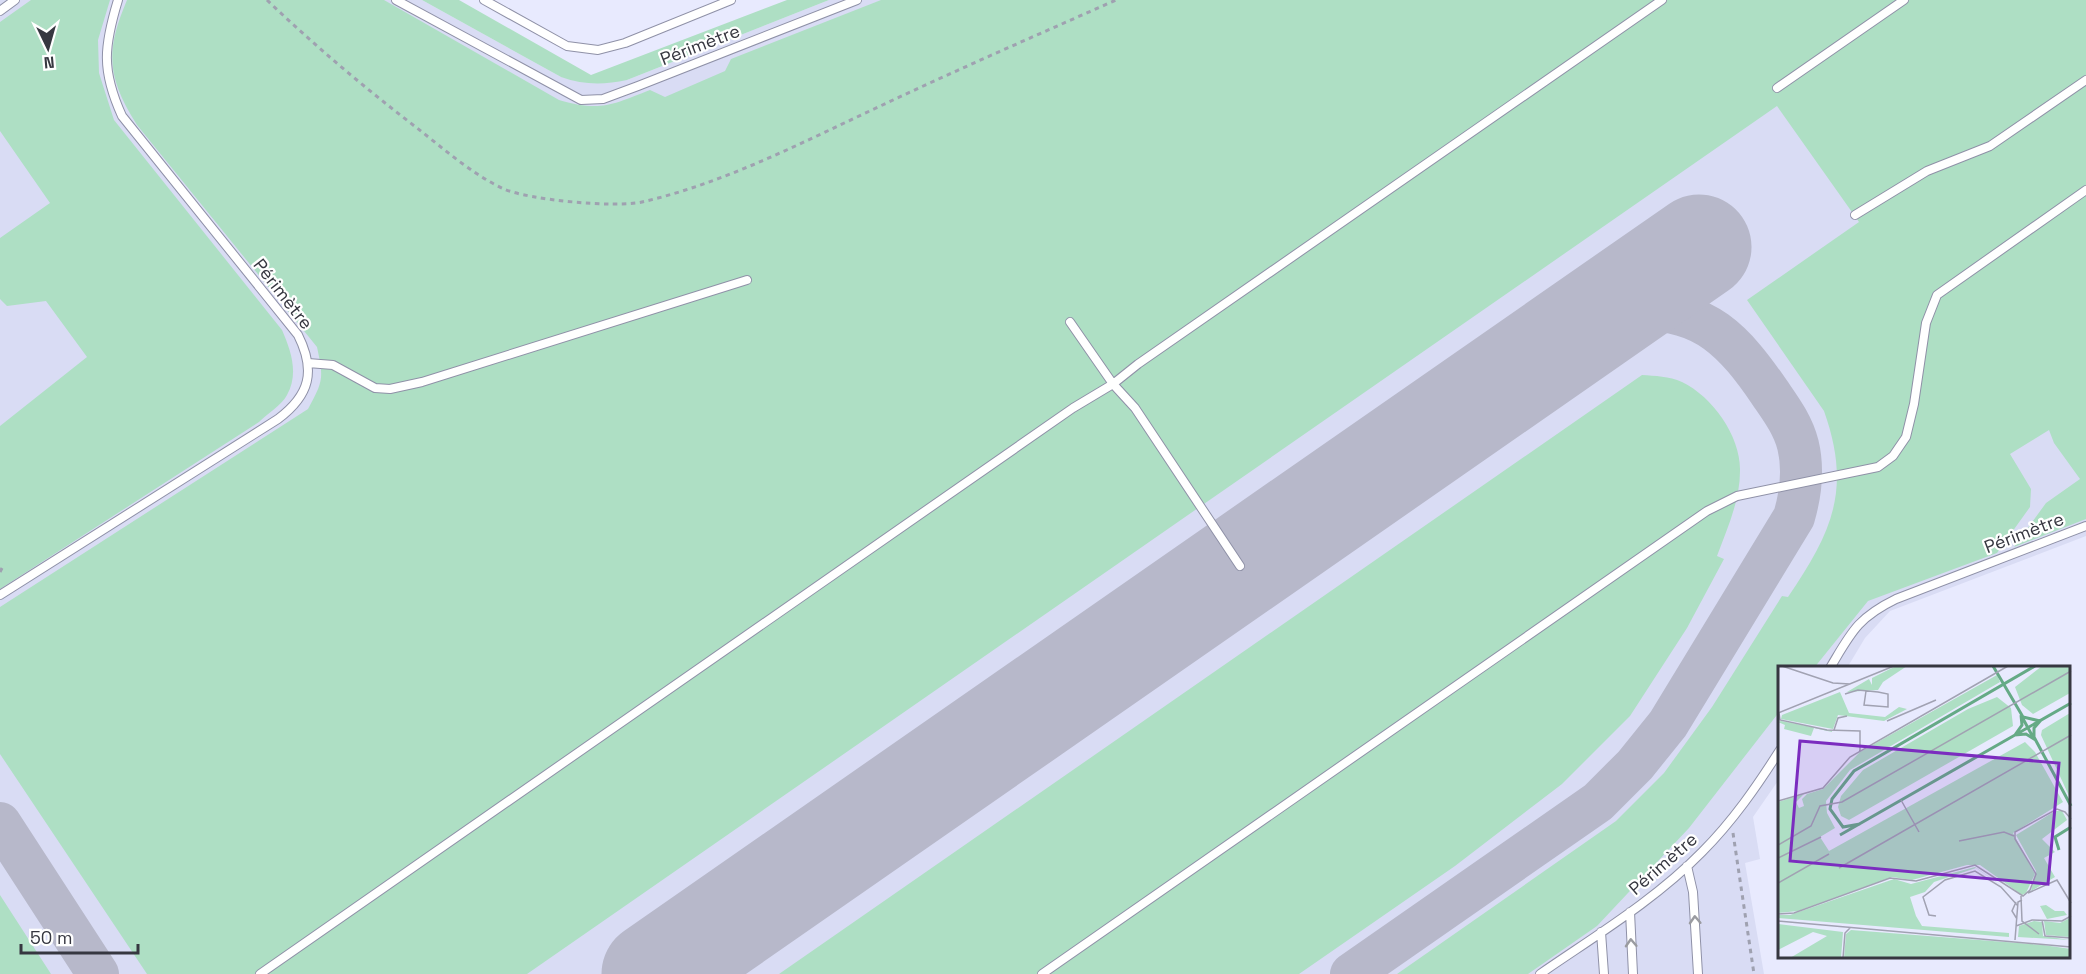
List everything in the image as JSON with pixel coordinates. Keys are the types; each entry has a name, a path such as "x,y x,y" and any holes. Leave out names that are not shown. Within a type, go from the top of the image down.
{"lane":[{"path":"0,11 15,0"},
{"name":"Périmètre","path":"0,595 278,419 294,407 304,391 308,363 307,352 298,334 122,116 108,75 106,40 118,0"},
{"name":"Périmètre","path":"396,0 581,100 603,99 857,0"},
{"path":"484,0 567,46 598,51 625,43 731,0"},
{"path":"260,974 1073,408 1113,384 1138,364 1662,0"},
{"path":"1778,88 1904,0"},
{"path":"1855,215 1927,171 1990,146 2086,80"},
{"path":"1042,974 1707,511 1737,496 1878,467 1893,456 1906,437 1914,404 1926,323 1937,295 2086,190"},
{"path":"308,363 333,365 375,388 390,389 422,382 747,280"},
{"path":"1070,322 1113,384 1135,408 1240,566"},
{"name":"Périmètre","path":"1831,666 1857,624 1873,610 2086,525"},
{"name":"Périmètre","path":"1540,974 1630,912 1687,866 1746,803 1778,753"},
{"path":"1687,866 1693,892 1698,974"},
{"path":"1630,912 1633,974"},
{"path":"1601,932 1604,974"}],"path":[{"path":"267,0 333,63 438,144 505,189 532,197 582,202 639,202 710,182 811,140 873,109 1116,0"},
{"path":"0,572 3,566"},
{"path":"1731,819 1754,974"}],"shaded area":[{"path":"0,0 422,0 561,77 627,80 829,0 2086,0 2086,536 1890,611 1865,638 1848,666 1778,666 1778,781 1753,817 1760,859 1745,863 1764,974 0,974"}],"green space":[{"path":"31,0 110,0 98,40 99,73 114,120 282,330 291,354 293,379 285,399 259,422 0,589 0,426 87,357 46,301 7,306 0,299 0,238 50,203 0,131 0,22"},
{"path":"127,0 384,0 559,100 596,106 615,103 650,90 665,97 725,71 731,59 881,0 2086,0 2086,519 2014,547 2046,503 2080,479 2054,443 2049,430 2010,454 2031,489 2030,507 1997,553 1868,601 1816,666 1778,666 1778,714 1689,828 1597,926 1528,974 1397,974 1616,821 1664,773 1712,707 1782,596 1788,597 1816,552 1826,530 1837,487 1832,439 1824,411 1747,300 1859,222 1777,106 527,974 147,974 0,754 0,607 308,409 321,380 321,366 317,347 137,125 127,108 112,64 115,35"},
{"path":"422,0 459,0 591,75 787,0 829,0 627,80 594,83 578,82 561,77"},
{"path":"1642,375 1682,382 1704,397 1723,419 1736,445 1739,458 1739,482 1729,525 1717,556 1724,559 1687,628 1630,716 1562,784 1455,866 1299,974 779,974"},
{"path":"0,895 51,974 0,974"}],"taxiway":[{"path":"1351,974 1598,802 1635,765 1668,724 1794,517 1801,472 1800,454 1793,431 1782,411 1744,358 1716,332 1682,315 1661,311 1626,311 1602,319 1548,352"},
{"path":"0,823 98,974"}],"runway":[{"path":"654,974 1699,247"}]}
